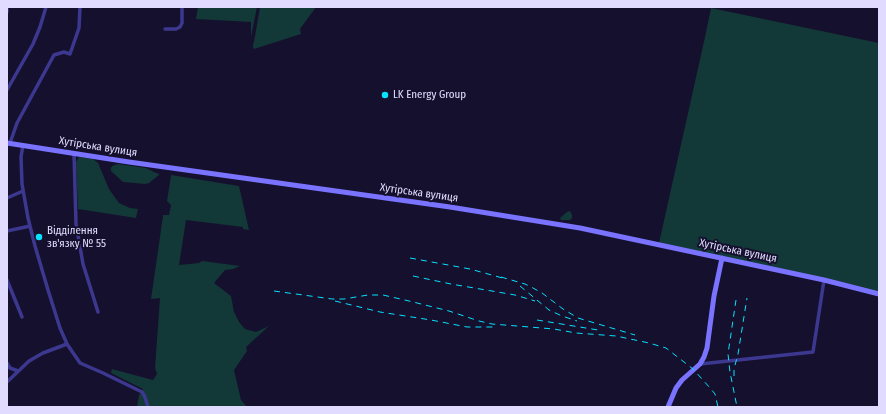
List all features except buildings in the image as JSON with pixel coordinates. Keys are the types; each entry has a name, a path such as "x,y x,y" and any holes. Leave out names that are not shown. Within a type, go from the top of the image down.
{"main road":[{"name":"Хутірська вулиця","path":"9,143 129,162 450,207 580,228 824,280 879,294"},
{"path":"668,407 676,388 682,380 700,364 704,357 707,348 714,296 722,258"}],"street":[{"path":"7,90 33,44 46,7"},
{"path":"9,143 17,123 54,55 64,52 70,54 79,28 80,7"},
{"path":"165,29 176,30 180,27 182,23 182,7"},
{"path":"23,145 21,157 22,184 30,226 48,290 60,328 67,344 80,363 142,392 145,396 148,407"},
{"path":"74,153 76,224 83,264 98,312"},
{"path":"7,198 23,191"},
{"path":"7,231 30,226"},
{"path":"7,280 22,317"},
{"path":"700,364 813,352 824,280"},
{"path":"7,382 29,361 43,353 67,344"},
{"path":"7,363 10,368 18,372"}],"green space":[{"path":"198,7 257,7 251,37 251,22 196,19"},
{"path":"260,7 316,7 300,29 301,34 254,49 253,44"},
{"path":"711,8 879,43 879,294 659,243"},
{"path":"79,157 93,159 98,163 109,189 119,203 130,208 138,209 136,218 78,209 76,162"},
{"path":"118,164 146,168 159,175 149,183 145,184 123,182 111,171 112,166"},
{"path":"171,175 239,186 249,230 243,229 243,227 186,220 179,265 199,263 202,261 240,266 225,270 214,283 231,296 234,312 239,322 245,329 256,332 269,326 246,347 247,351 234,370 241,400 247,407 137,407 139,395 143,389 111,373 112,369 153,380 157,374 155,368 160,298 151,299 163,215 169,215 171,205 167,201"},
{"path":"570,211 572,218 570,220 561,220 560,218"}],"railway":[{"path":"410,258 470,269 506,279"},
{"path":"413,276 515,295 535,301"},
{"path":"501,277 533,288 578,318 635,335"},
{"path":"520,286 549,310 577,321"},
{"path":"274,291 332,299 383,295 449,311 492,324 616,336 649,343 666,348 693,369 715,394 718,407"},
{"path":"734,376 747,298"},
{"path":"736,300 728,354 737,407"},
{"path":"335,301 380,312 467,327 493,327"},
{"path":"537,320 598,330"}],"place":[{"name":"LK Energy Group","path":"385,95"},
{"name":"Відділення зв'язку № 55","path":"39,237"}]}
